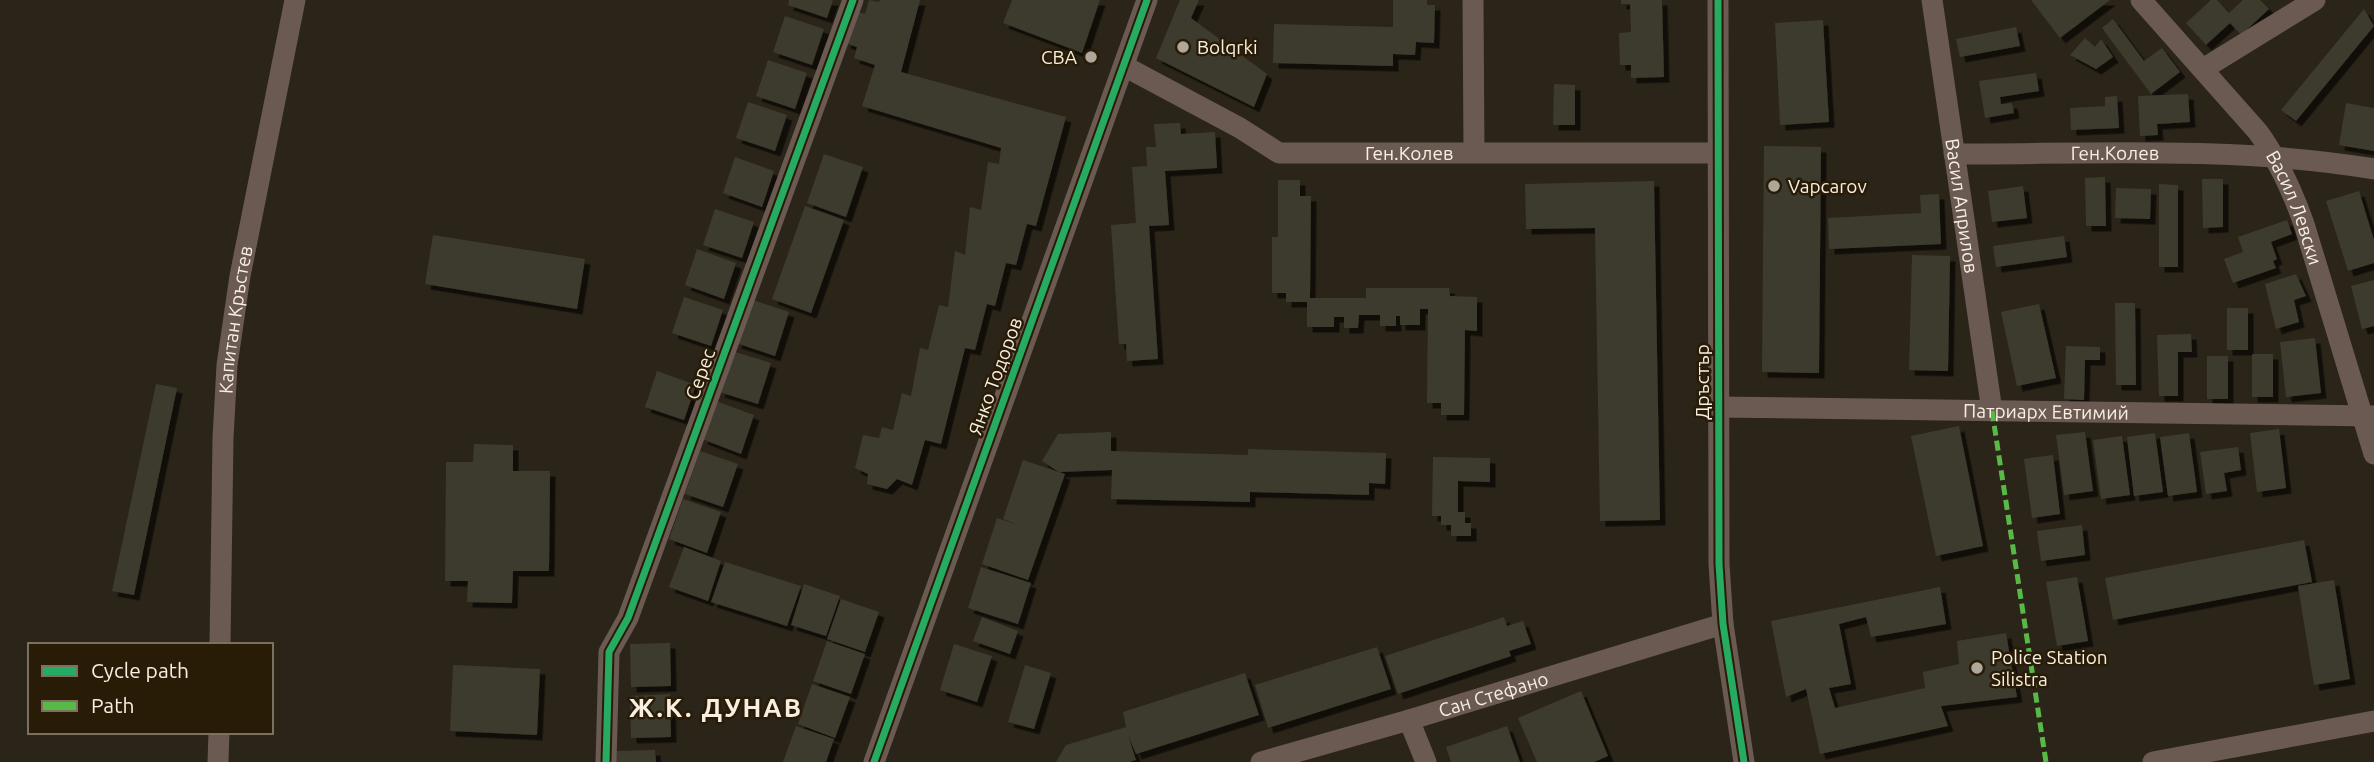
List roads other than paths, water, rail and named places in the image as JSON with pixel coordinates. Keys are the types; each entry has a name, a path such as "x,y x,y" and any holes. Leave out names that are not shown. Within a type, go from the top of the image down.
{"street":[{"name":"Капитан Кръстев","path":"220,643 223,438 227,365 240,276 295,0"},
{"name":"Серес","path":"606,762 609,652 628,618 853,0"},
{"name":"Янко Тодоров","path":"874,762 1147,0"},
{"path":"1473,0 1474,152"},
{"name":"Дръстър","path":"1718,0 1719,564 1723,624 1744,762"},
{"name":"Васил Априлов","path":"1932,0 1992,411"},
{"name":"Васил Левски","path":"2141,0 2258,132 2275,156 2291,187 2368,416 2374,454"},
{"path":"2203,69 2315,0"},
{"name":"Ген.Колев","path":"1124,66 1240,128 1279,153 1717,153"},
{"name":"Ген.Колев","path":"1954,154 2275,156 2374,169"},
{"name":"Патриарх Евтимий","path":"1717,407 2368,416"},
{"name":"Сан Стефано","path":"1261,762 1409,720 1723,624"},
{"path":"1409,720 1426,762"},
{"path":"2153,762 2374,721"},
{"path":"218,762 219,734"}],"place":[{"name":"Bolqrki","path":"1183,47"},
{"name":"CBA","path":"1091,57"},
{"name":"Vapcarov","path":"1774,186"},
{"name":"Police Station Silistra","path":"1977,668"}],"district":[{"name":"Ж.К. ДУНАВ","path":"716,708"}]}
